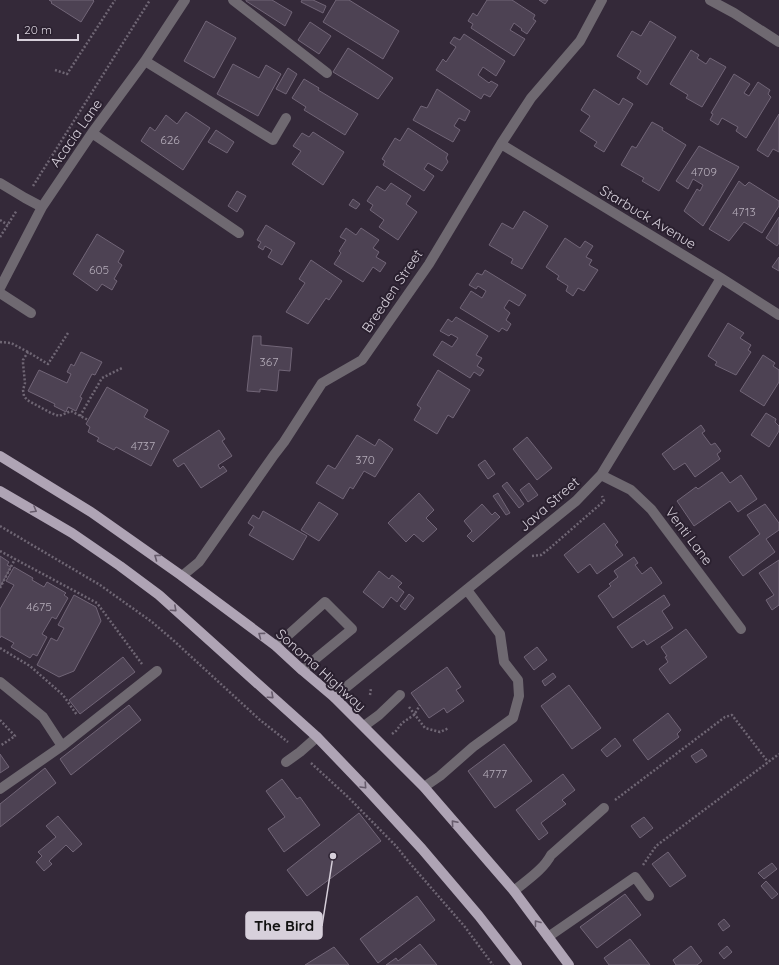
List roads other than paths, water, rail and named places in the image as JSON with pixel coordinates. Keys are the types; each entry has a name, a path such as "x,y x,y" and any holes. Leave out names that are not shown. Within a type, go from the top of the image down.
{"main road":[{"name":"Sonoma Highway","path":"0,456 91,512 182,576 276,646 334,697 424,787 514,891 569,965"},
{"path":"0,491 72,533 159,595 317,737 422,849 479,916 517,965"}],"street":[{"name":"Acacia Lane","path":"0,288 42,207 92,133 145,61 185,0"},
{"path":"233,0 327,73"},
{"name":"Breeden Street","path":"182,576 199,562 284,442 322,383 362,360 429,264 501,144 531,98 580,41 602,0"},
{"path":"710,0 734,13 779,42"},
{"path":"145,61 273,140 286,118"},
{"path":"92,133 239,233"},
{"name":"Starbuck Avenue","path":"501,144 779,315"},
{"path":"0,183 42,207"},
{"name":"Java Street","path":"334,697 576,501 601,475 721,278"},
{"path":"0,293 31,313"},
{"name":"Venti Lane","path":"601,475 631,490 651,509 741,629"},
{"path":"424,787 513,718 519,696 518,680 504,662 500,634 467,590"},
{"path":"276,646 325,602 352,629 302,670"},
{"path":"0,789 62,746 154,673"},
{"path":"0,682 42,717 62,746"},
{"path":"364,726 379,715 400,695"},
{"path":"286,762 317,737"},
{"path":"514,891 542,867 552,855 604,808"},
{"path":"548,937 635,877 649,896"}],"place":[{"name":"The Bird","path":"333,856"}]}
